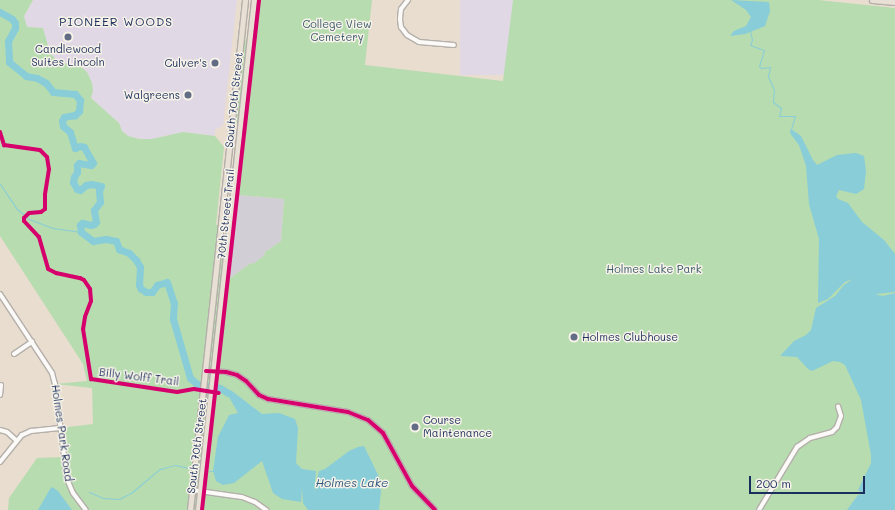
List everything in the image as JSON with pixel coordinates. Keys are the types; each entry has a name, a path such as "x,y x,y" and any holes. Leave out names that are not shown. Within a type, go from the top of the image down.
{"main road":[{"name":"South 70th Street","path":"190,510 245,0"},
{"name":"South 70th Street","path":"198,510 254,0"},
{"path":"872,0 895,2"}],"street":[{"path":"408,0 401,9 400,19 401,27 407,36 419,42 454,46"},
{"name":"Holmes Park Road","path":"0,294 2,301 32,342 54,378 67,479 73,493 86,510"},
{"path":"14,354 32,342"},
{"path":"214,364 221,371"},
{"path":"206,371 221,371 240,376 259,395 268,399 348,412 368,420 383,434 412,486 434,510"},
{"path":"0,396 1,385"},
{"path":"759,510 796,447 810,438 828,433 836,427 841,416 838,406"},
{"path":"0,462 16,440 31,431 60,428"},
{"path":"0,430 7,432 16,440"},
{"path":"192,490 242,497 255,502 266,510"}],"shaded area":[{"path":"33,0 237,0 223,125 215,130 215,136 183,132 152,139 139,139 128,136 122,131 119,123 91,98 93,91 92,83 87,72 71,63 59,62 50,53 43,29 27,27 24,23 24,16"},
{"path":"460,0 513,0 513,75 460,75"},
{"path":"239,195 284,199 281,241 264,253 265,255 253,265 251,263 229,279"}],"green space":[{"name":"Holmes Lake Park","path":"0,0 33,0 24,16 27,27 43,28 50,53 59,62 80,66 87,72 92,83 93,91 91,98 119,123 122,131 128,136 139,139 152,139 183,132 215,136 224,147 216,225 220,225 216,277 219,277 222,244 226,228 222,278 229,279 251,263 253,264 265,255 264,253 281,241 284,199 239,195 260,0 372,0 365,65 503,81 513,0 818,0 895,8 895,510 8,510 9,498 37,458 63,457 60,428 93,424 92,388 55,384 87,381 83,364 0,236"},
{"path":"245,24 246,48 239,119 235,127 234,126"}],"water":[{"path":"731,0 769,2 770,11 765,26 745,34 730,36 734,31 746,26 751,17 746,10"},
{"path":"791,129 801,136 817,165 837,155 856,153 864,156 866,171 864,189 856,194 839,190 836,196 838,199 848,203 862,222 884,240 895,254 895,292 875,294 883,296 895,293 895,510 847,510 858,495 864,494 858,490 871,463 871,455 861,400 845,365 840,362 833,361 812,371 808,369 797,357 780,356 794,341 806,335 811,330 816,308 835,296 844,285 853,279 845,282 828,299 818,303 819,239 809,204 806,166 799,145 790,133"},
{"name":"Holmes Lake","path":"222,387 232,391 262,414 279,413 295,419 298,428 296,463 302,469 316,471 314,492 319,471 325,469 349,451 364,446 379,477 381,491 379,510 308,510 303,503 302,488 301,502 282,499 273,493 262,461 234,483 223,485 216,481 213,471 218,437 229,415 238,413 229,397 221,390"},
{"path":"52,487 58,491 72,510 38,510"}],"waterway":[{"path":"0,12 12,19 15,23 15,28 8,41 9,62 26,76 37,78 46,83 53,92 75,94 80,100 79,111 75,115 64,117 62,121 63,126 70,132 75,148 80,146 84,147 93,163 91,165 79,163 77,165 77,172 73,182 77,189 80,190 86,185 91,184 101,186 99,191 100,202 94,210 96,222 91,225 82,223 80,225 81,232 93,241 106,239 116,241 119,249 129,253 136,260 140,267 139,285 141,289 146,292 152,292 157,285 167,282 174,303 173,319 190,378 197,384 220,388 228,393"},
{"path":"750,31 752,40 750,45 764,50 759,66 761,68 770,67 768,76 774,90 773,102 781,108 779,116 795,116 791,129"},
{"path":"0,184 17,209 29,219 53,228 81,232"},
{"path":"89,492 103,498 119,499 131,493 160,469 175,465 189,468"}],"cycle path":[{"name":"70th Street Trail","path":"202,510 259,0"},
{"name":"Billy Wolff Trail","path":"0,132 4,145 40,150 47,157 49,169 45,195 45,209 41,212 29,213 24,218 24,221 39,237 48,269 56,273 80,278 84,280 90,289 91,301 85,317 83,329 91,379 177,392 194,389 219,393"},
{"path":"206,371 226,372 237,375 246,381 259,395 268,399 348,412 368,420 383,433 412,486 435,510"}],"place":[{"name":"Candlewood Suites Lincoln","path":"68,37"},
{"name":"Culver's","path":"215,63"},
{"name":"Walgreens","path":"188,95"},
{"name":"Holmes Clubhouse","path":"574,337"},
{"name":"Course Maintenance","path":"415,427"}],"district":[{"name":"PIONEER WOODS","path":"116,22"}],"park label":[{"name":"College View Cemetery","path":"337,31"}]}
